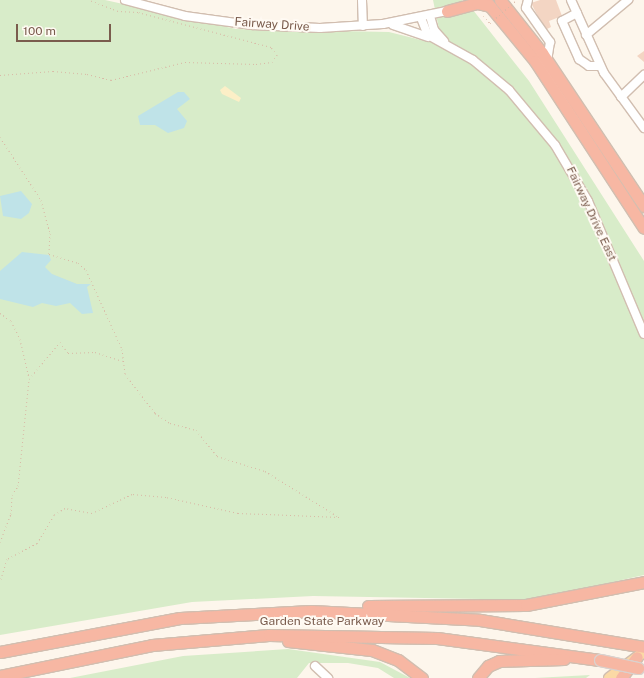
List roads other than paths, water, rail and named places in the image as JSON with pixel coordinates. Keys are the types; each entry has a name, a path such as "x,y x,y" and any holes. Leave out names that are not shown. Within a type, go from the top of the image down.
{"highway":[{"path":"447,11 462,0"},
{"path":"500,0 515,16 547,60 644,206"},
{"path":"447,11 477,3 487,3 535,61 644,228"},
{"path":"271,611 406,604 517,605 644,582"},
{"name":"Garden State Parkway","path":"0,652 154,622 271,611 453,618 639,646"},
{"path":"230,637 367,648 398,660 422,678"},
{"name":"Garden State Parkway","path":"0,676 146,646 230,637 424,637 515,646 600,660 641,669"},
{"path":"621,678 640,654"},
{"path":"478,678 488,666 503,660 600,660"}],"main road":[{"path":"609,678 640,654"}],"street":[{"name":"Fairway Drive","path":"124,0 185,16 252,26 363,26 420,18 447,11"},
{"path":"362,0 363,26"},
{"path":"571,0 600,66 621,98 644,128"},
{"path":"586,36 628,0"},
{"path":"515,16 527,4 550,42 547,60"},
{"path":"577,13 562,21 579,59 589,66 600,66"},
{"name":"Fairway Drive East","path":"430,16 436,33 448,44 509,90 556,144 588,202 644,334"},
{"path":"420,18 424,30 433,38"},
{"name":"Fairway Drive East","path":"383,24 433,38 448,44"},
{"path":"621,98 644,75"},
{"path":"315,666 328,678"}],"water":[{"path":"178,92 184,92 190,99 177,109 187,121 184,128 168,133 155,125 140,125 138,116"},
{"path":"21,191 32,204 29,213 21,219 3,216 0,196"},
{"path":"22,252 49,255 51,260 45,267 52,274 77,284 91,284 87,287 93,313 82,314 70,303 56,306 42,303 33,307 0,299 0,271"}]}
